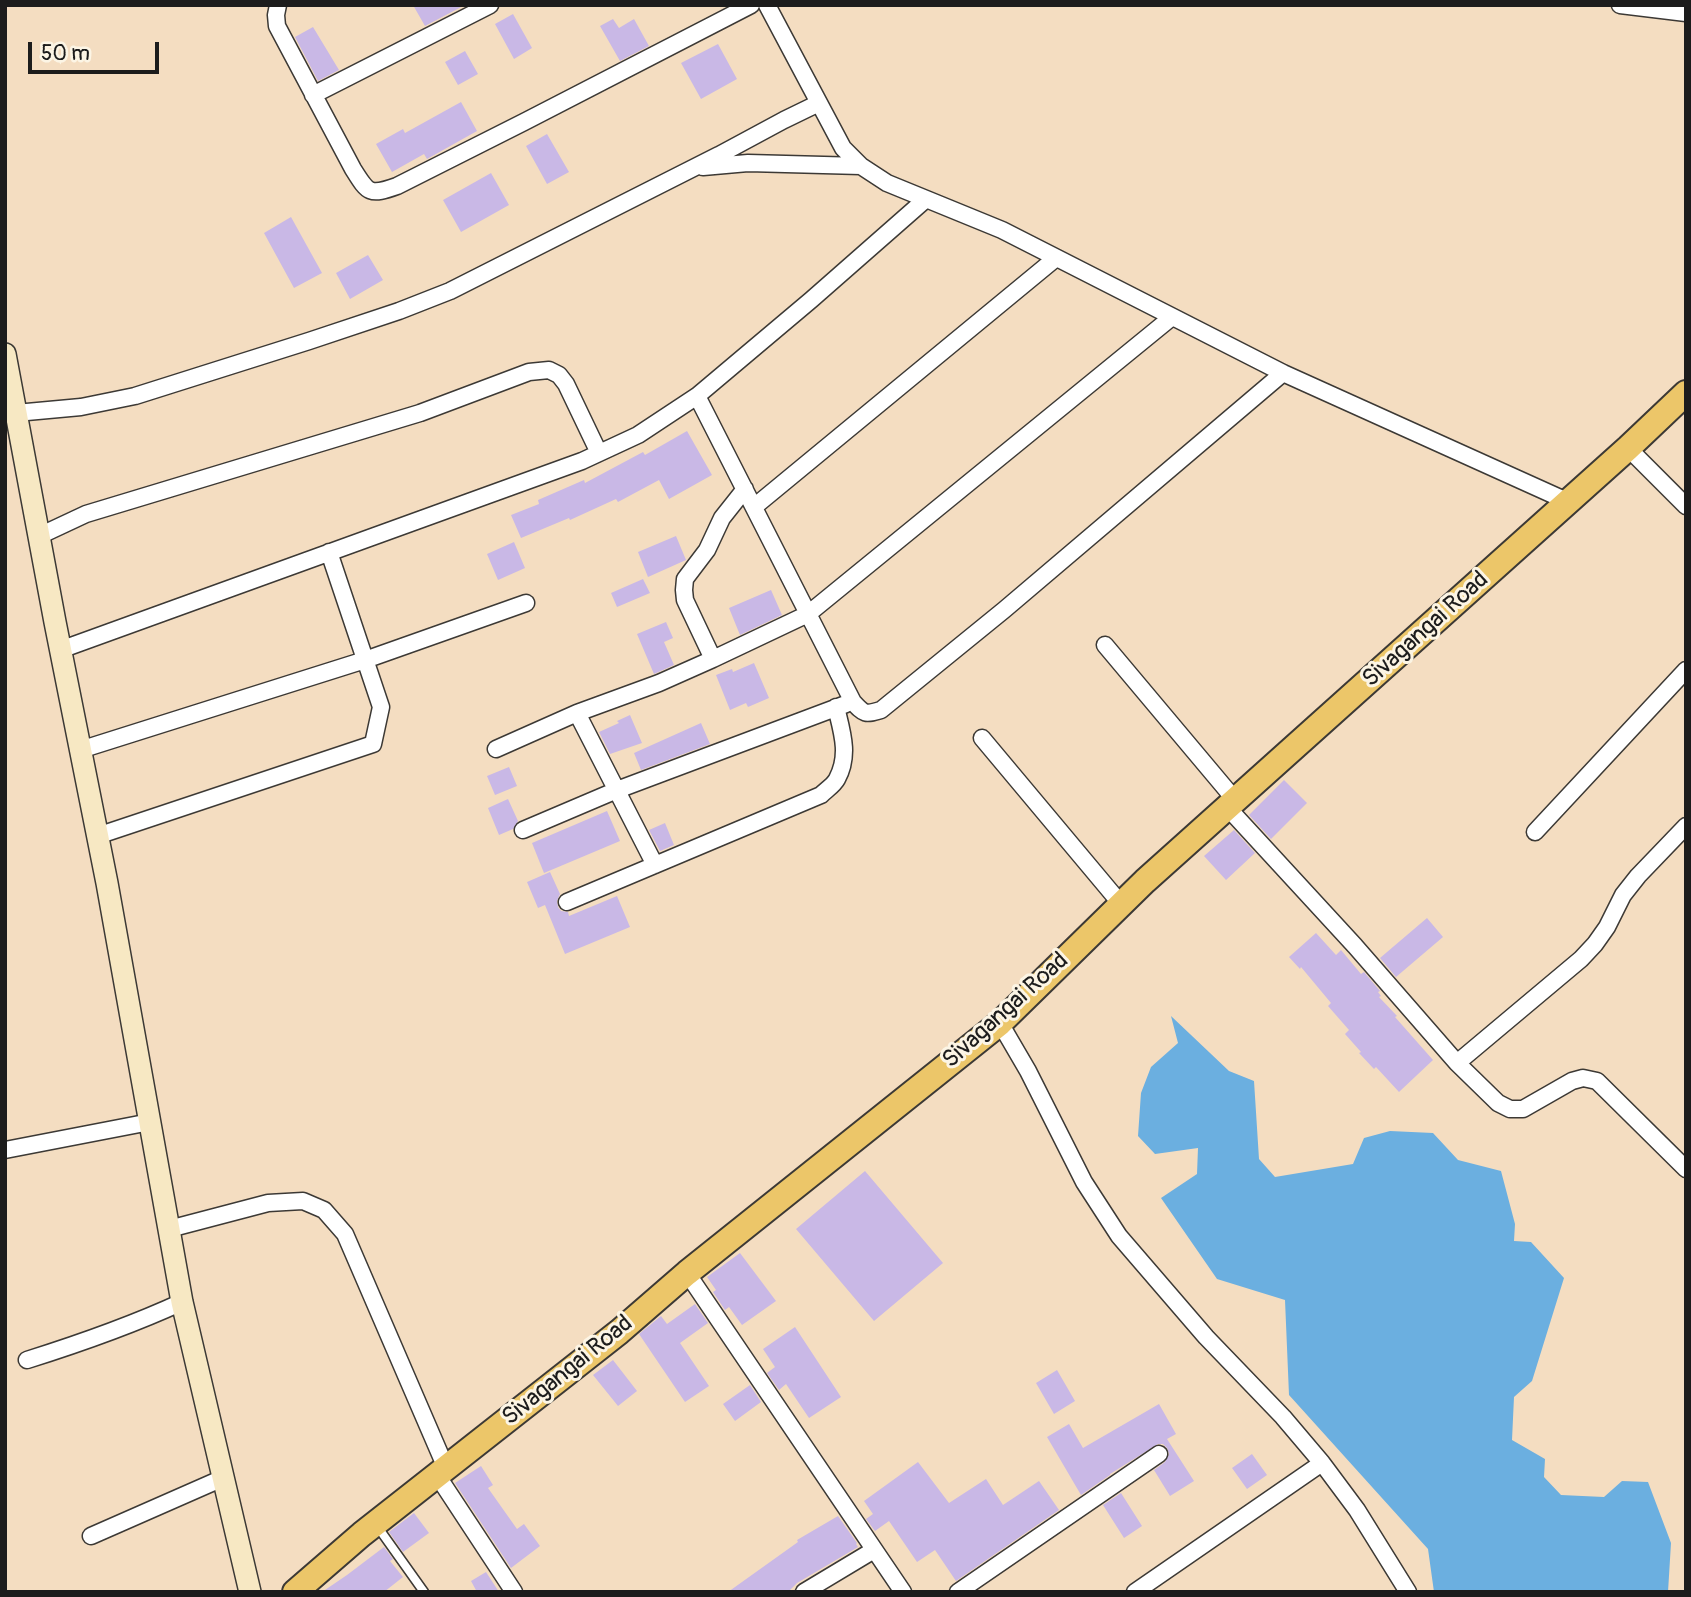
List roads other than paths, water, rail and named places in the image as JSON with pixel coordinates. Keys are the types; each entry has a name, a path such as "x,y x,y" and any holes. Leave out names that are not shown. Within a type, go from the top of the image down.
{"main road":[{"name":"Sivagangai Road","path":"295,1592 375,1524 619,1332 687,1273 1000,1023 1145,881 1569,502 1686,393"}],"street":[{"path":"278,5 277,26 353,169 364,187 372,192 397,186 751,5"},
{"path":"313,95 490,5"},
{"path":"767,5 843,148 861,166 887,183 1002,230 1283,373 1569,502"},
{"path":"1620,5 1686,13"},
{"path":"11,414 81,407 135,396 399,311 450,290 819,103"},
{"path":"695,167 748,163 861,166"},
{"path":"60,650 582,461 638,435 697,396 926,200"},
{"path":"754,507 1056,258"},
{"path":"496,749 577,713 659,683 808,614 1172,317"},
{"path":"5,354 11,414 39,536 97,836 182,1302 250,1592"},
{"path":"39,536 86,514 420,413 529,372 549,370 559,375 566,384 599,453"},
{"path":"697,396 853,702 862,712 868,714 881,710 1004,610 1283,373"},
{"path":"1628,448 1686,506"},
{"path":"713,659 685,600 685,579 707,550 722,519 745,489"},
{"path":"97,836 373,744 381,707 329,552"},
{"path":"80,750 365,660 526,603"},
{"path":"1105,645 1232,805 1457,1063 1498,1103 1510,1109 1523,1109 1572,1081 1597,1081 1686,1170"},
{"path":"1535,832 1686,670"},
{"path":"523,830 617,790 853,702"},
{"path":"567,902 821,795 836,781 843,764 845,748 836,707"},
{"path":"577,713 655,865"},
{"path":"982,738 1121,904"},
{"path":"1457,1063 1581,959 1607,927 1623,895 1686,826"},
{"path":"1000,1023 1028,1071 1084,1182 1119,1236 1206,1337 1283,1417 1322,1463 1357,1510 1408,1592"},
{"path":"5,1150 150,1122"},
{"path":"169,1229 268,1203 303,1201 324,1210 345,1234 442,1471 514,1592"},
{"path":"687,1273 903,1592"},
{"path":"27,1360 132,1325 182,1302"},
{"path":"958,1592 1159,1454"},
{"path":"1135,1592 1322,1463"},
{"path":"91,1536 223,1478"},
{"path":"804,1592 874,1550"}],"lane":[{"path":"375,1524 424,1592"}],"water":[{"path":"1171,1016 1229,1071 1254,1081 1259,1159 1275,1177 1353,1164 1364,1138 1390,1131 1433,1133 1458,1160 1501,1171 1515,1224 1514,1241 1531,1242 1564,1278 1532,1381 1514,1397 1512,1440 1545,1459 1544,1477 1561,1495 1604,1497 1622,1481 1648,1482 1671,1543 1668,1592 1434,1592 1428,1549 1289,1395 1285,1300 1217,1279 1161,1198 1197,1174 1198,1148 1155,1154 1138,1136 1141,1093 1151,1067 1178,1043"}]}
